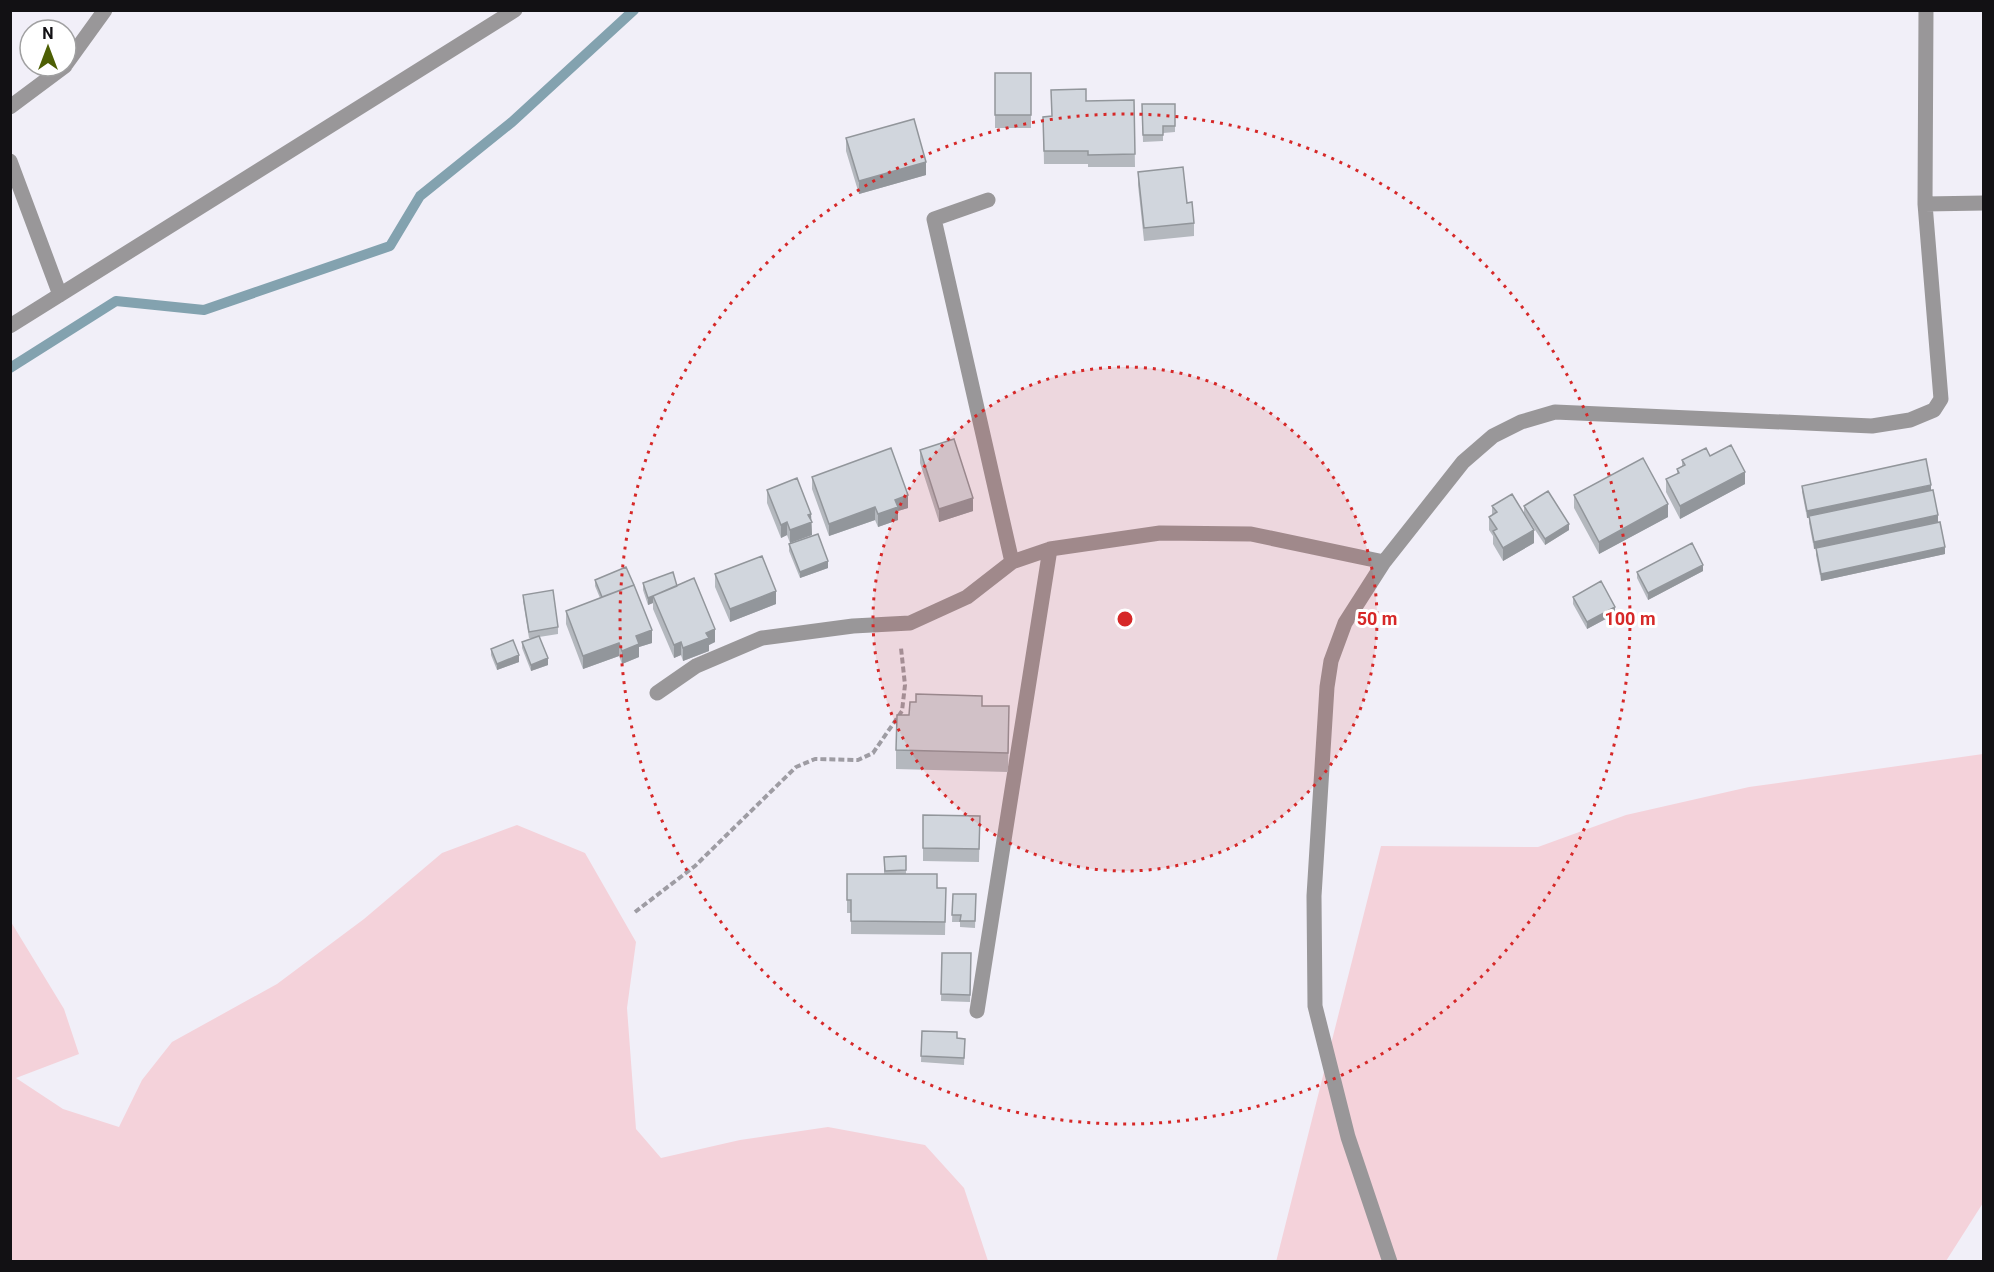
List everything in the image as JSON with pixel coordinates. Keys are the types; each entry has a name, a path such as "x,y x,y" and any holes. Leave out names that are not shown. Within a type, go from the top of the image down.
{"street":[{"path":"78,47 105,10"},
{"path":"10,326 515,10"},
{"path":"1390,1262 1347,1137 1315,1006 1314,896 1327,687 1331,661 1345,623 1383,562 1463,462 1493,436 1521,422 1555,412 1872,426 1910,420 1935,410 1941,399 1925,204 1926,10"},
{"path":"10,107 48,78"},
{"path":"10,161 60,295"},
{"path":"988,200 934,219 1012,562"},
{"path":"1925,204 1983,203"},
{"path":"657,693 696,666 762,638 853,626 910,623 967,597 1012,562 1050,549 1160,533 1251,534 1383,562"},
{"path":"976,1011 1050,549"}],"path":[{"path":"635,912 695,866 796,767 815,759 858,760 873,753 902,711 904,685 900,623"}],"shaded area":[{"path":"1983,754 1983,1203 1946,1261 1276,1262 1381,846 1538,847 1626,815 1749,787"},
{"path":"517,825 585,853 636,942 627,1008 636,1129 661,1158 740,1140 828,1127 925,1145 964,1188 988,1261 11,1261 11,922 64,1009 79,1054 16,1078 63,1109 119,1127 142,1080 172,1042 277,984 364,919 442,853"}],"building":[{"path":"995,73 1031,73 1031,115 995,115"},
{"path":"1086,89 1086,101 1134,100 1135,154 1088,155 1088,151 1044,151 1043,117 1052,116 1051,90"},
{"path":"1142,104 1175,104 1175,126 1163,126 1163,135 1143,135"},
{"path":"914,119 926,162 859,181 846,138"},
{"path":"1183,167 1187,203 1192,202 1194,223 1144,228 1138,172"},
{"path":"954,439 973,498 939,509 920,450"},
{"path":"1731,445 1745,472 1680,506 1666,479 1679,473 1677,469 1685,465 1682,460 1706,448 1710,456"},
{"path":"891,448 908,495 895,500 898,507 878,514 875,507 829,524 812,477"},
{"path":"1643,458 1668,504 1599,542 1574,495"},
{"path":"1926,459 1931,485 1807,511 1802,486"},
{"path":"797,478 812,522 790,530 787,522 781,525 767,490"},
{"path":"1933,490 1938,515 1814,542 1809,516"},
{"path":"1548,491 1569,524 1545,539 1524,506"},
{"path":"1512,494 1534,530 1503,548 1493,531 1497,529 1489,517 1497,512 1492,506"},
{"path":"1940,522 1945,547 1821,574 1816,548"},
{"path":"818,534 828,561 800,572 789,544"},
{"path":"1692,543 1703,565 1648,593 1637,572"},
{"path":"762,556 776,591 730,609 715,574"},
{"path":"626,567 634,585 602,597 595,580"},
{"path":"673,572 677,586 648,598 643,583"},
{"path":"694,578 715,629 706,633 709,638 683,648 681,642 674,645 653,596"},
{"path":"1601,581 1615,607 1587,622 1573,597"},
{"path":"634,585 652,630 636,636 639,644 622,651 619,643 583,656 566,611"},
{"path":"553,590 558,627 529,632 523,595"},
{"path":"539,636 548,658 531,665 522,642"},
{"path":"513,640 519,655 497,664 491,649"},
{"path":"916,694 982,696 982,706 1009,706 1008,753 896,750 897,715 909,715 910,702 916,702"},
{"path":"923,815 980,816 979,849 923,848"},
{"path":"906,856 906,870 885,871 884,857"},
{"path":"847,874 937,874 937,888 946,888 945,922 851,921 851,900 847,900"},
{"path":"953,894 976,894 975,921 960,921 961,915 952,915"},
{"path":"942,953 971,953 970,995 941,994"},
{"path":"922,1031 957,1032 957,1038 965,1039 964,1058 921,1056"}],"waterway":[{"path":"10,368 116,301 204,310 390,246 420,196 512,122 634,10"}]}
